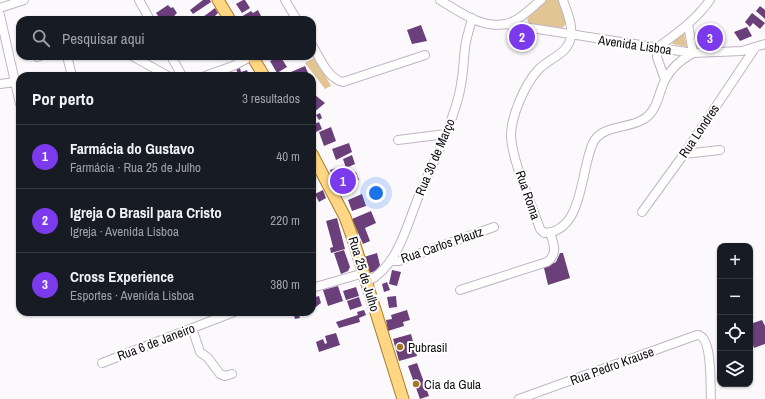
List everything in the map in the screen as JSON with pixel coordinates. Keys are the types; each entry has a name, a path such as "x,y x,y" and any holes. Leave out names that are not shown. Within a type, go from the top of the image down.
{"main road":[{"path":"218,0 228,16"},
{"path":"254,60 262,72"},
{"name":"Rua 25 de Julho","path":"316,162 345,217 403,399"}],"street":[{"path":"0,8 24,0"},
{"path":"139,0 148,16"},
{"path":"285,0 295,16"},
{"name":"Avenida Lisboa","path":"440,0 472,18 491,24 505,24 693,53 742,51 761,44"},
{"path":"505,24 518,18 540,0"},
{"path":"563,0 571,35"},
{"path":"665,80 657,57 657,48 688,24 703,10 710,0"},
{"path":"0,15 16,86"},
{"name":"Rua 30 de Março","path":"365,277 374,279 390,261 401,242 423,185 446,134 458,102 463,78 465,47 472,18"},
{"path":"688,24 693,53"},
{"name":"Rua Roma","path":"571,35 566,48 558,56 539,69 528,83 513,121 511,136 514,152 540,230 544,233 550,233 561,228 571,219 578,202 588,153 593,141 605,132 643,120 659,101 665,80 677,64 693,53"},
{"name":"Rua Londres","path":"642,212 761,44"},
{"path":"316,51 336,81 343,82 425,55"},
{"path":"68,60 71,72"},
{"path":"139,60 161,72"},
{"path":"173,60 180,72"},
{"path":"216,72 244,60"},
{"path":"0,84 15,82"},
{"path":"398,140 446,134"},
{"path":"684,154 720,150"},
{"name":"Rua Carlos Plautz","path":"390,261 399,261 494,227"},
{"path":"460,290 547,262 552,258 555,251 550,233"},
{"path":"316,287 365,277"},
{"name":"Rua 6 de Janeiro","path":"102,363 222,316"},
{"path":"192,328 200,352 208,358 220,374 225,376 232,374"},
{"name":"Rua Pedro Krause","path":"519,399 698,335 702,335 705,338 709,350 711,399"}],"shaded area":[{"path":"546,0 560,0 567,22 561,30 529,24 527,19 529,16"},
{"path":"684,33 687,47 672,44 675,39"},
{"path":"310,60 315,60 331,86 325,89 316,77 316,72 312,72 305,63"}],"building":[{"path":"203,0 210,0 211,2 193,14 190,10"},
{"path":"245,0 250,8 242,13 236,4"},
{"path":"168,5 171,8 173,7 177,13 174,16 158,16 156,13"},
{"path":"760,6 765,10 765,19 756,11"},
{"path":"215,8 218,13 215,16 204,16"},
{"path":"258,10 261,16 243,16 251,11 253,13"},
{"path":"752,13 765,23 760,29 753,23 750,27 745,22"},
{"path":"421,25 427,41 412,44 407,30"},
{"path":"747,27 752,36 740,41 734,32"},
{"path":"715,28 717,40 708,47 700,46 695,41 699,37 701,39"},
{"path":"283,60 287,67 276,72 270,61"},
{"path":"305,66 308,72 291,72"},
{"path":"240,68 241,72 237,72 236,69"},
{"path":"316,96 325,103 316,111"},
{"path":"320,113 322,118 319,120 316,115"},
{"path":"319,122 322,129 316,132 316,123"},
{"path":"331,127 336,141 324,146 319,132"},
{"path":"349,143 352,152 336,160 332,149"},
{"path":"352,155 355,164 346,168 343,159"},
{"path":"339,167 342,175 333,179 330,170"},
{"path":"356,172 359,180 342,186 340,178"},
{"path":"351,185 353,191 344,194 341,188"},
{"path":"323,190 326,198 319,202 316,194"},
{"path":"362,194 366,206 352,211 348,200"},
{"path":"371,211 376,223 365,228 370,241 363,244 352,219"},
{"path":"337,218 345,249 331,253 330,248 333,247 326,221"},
{"path":"344,250 350,267 348,271 341,274 334,253"},
{"path":"377,253 380,265 376,271 369,273 364,257"},
{"path":"560,253 563,253 570,278 548,285 544,268 556,262"},
{"path":"392,270 401,272 397,286 389,284"},
{"path":"387,282 390,290 384,292 382,284"},
{"path":"338,286 343,301 328,306 323,290"},
{"path":"356,287 359,296 346,300 343,291"},
{"path":"319,296 321,303 316,307 316,297"},
{"path":"396,296 397,307 389,308 387,297"},
{"path":"359,297 362,306 350,310 347,301"},
{"path":"364,310 366,315 359,318 360,322 339,328 336,322 358,315 357,312"},
{"path":"407,310 410,320 403,322 404,326 388,331 386,320 392,319 391,315"},
{"path":"294,316 299,316 300,318 295,319"},
{"path":"762,320 765,326 765,344 754,348 753,345 753,323"},
{"path":"336,333 340,345 319,352 316,342 323,339 325,344 327,343 325,336"},
{"path":"411,334 417,356 399,361 393,339"},
{"path":"417,363 429,396 420,399 408,366"}],"place":[{"name":"Igreja O Brasil para Cristo","path":"522,37"},
{"name":"Cross Experience","path":"710,38"},
{"name":"Farmácia do Gustavo","path":"343,181"},
{"name":"Pubrasil","path":"400,347"},
{"name":"Cia da Gula","path":"416,384"}]}
